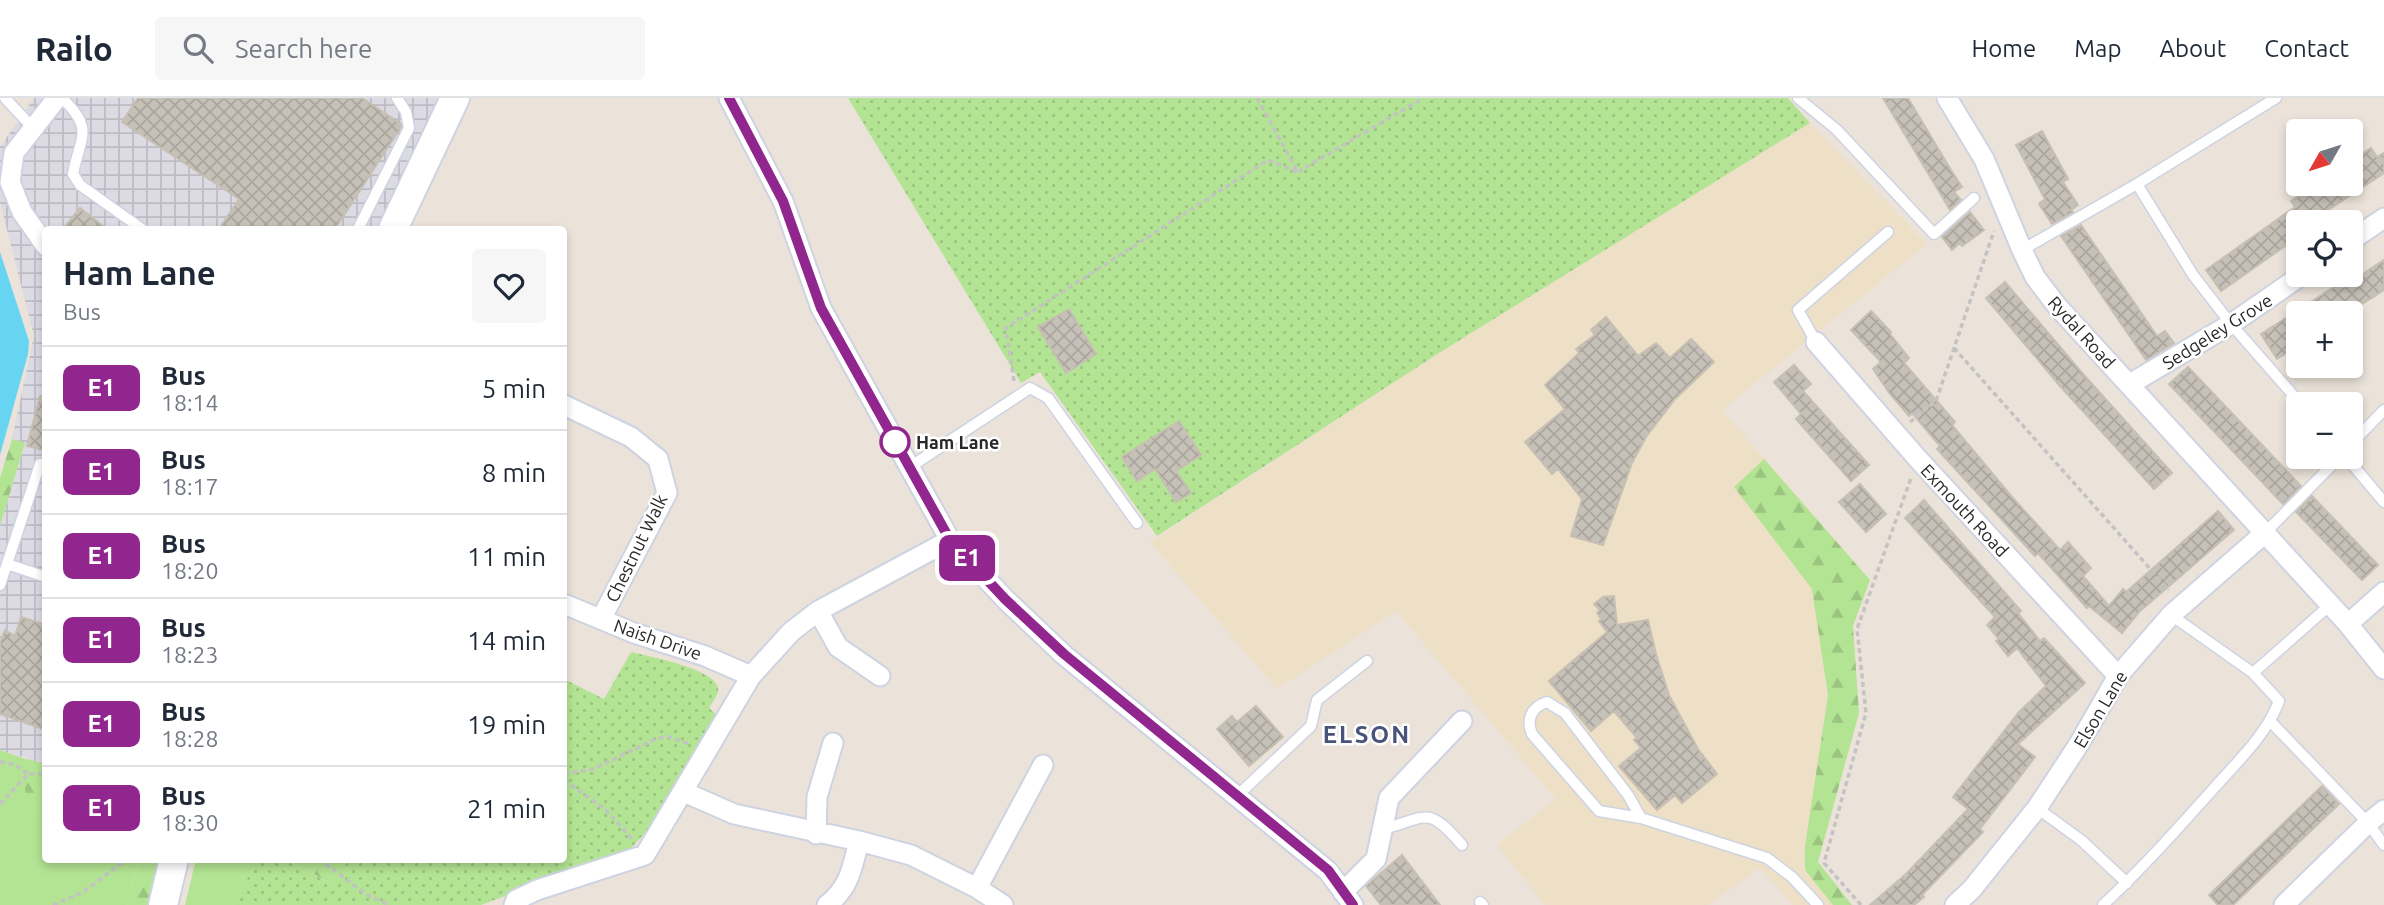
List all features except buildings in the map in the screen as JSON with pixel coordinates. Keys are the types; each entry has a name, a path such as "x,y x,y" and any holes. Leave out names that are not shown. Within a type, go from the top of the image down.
{"street":[{"path":"42,240 5,183 14,153 57,98"},
{"path":"394,226 455,98"},
{"path":"729,98 783,201 821,308 950,540 1005,599 1064,654 1328,870 1348,898 1376,859 1390,798 1462,721"},
{"name":"Rydal Road","path":"1947,98 1984,159 2035,278 2057,306 2266,532 2384,669"},
{"path":"2363,233 2384,218"},
{"name":"Sedgeley Grove","path":"2130,384 2231,324 2286,286"},
{"name":"Exmouth Road","path":"1816,342 1918,459 2118,676"},
{"name":"Chestnut Walk","path":"567,406 631,437 658,459 667,493 601,619"},
{"name":"Elson Lane","path":"1955,905 1972,889 2036,808 2079,744 2118,676 2176,610 2266,532"},
{"path":"512,903 537,890 645,855 751,676 791,632 818,611 950,540"},
{"path":"2348,624 2384,592"},
{"name":"Naish Drive","path":"567,605 634,634 705,656 751,676"},
{"path":"818,611 838,647 880,676"},
{"path":"816,834 817,797 833,743"},
{"path":"977,888 1043,765"},
{"path":"684,792 734,814 911,855 977,888 1003,905"},
{"path":"2284,905 2384,810"},
{"path":"839,901 852,870 859,841"},
{"path":"163,905 173,863"}],"lane":[{"path":"5,98 33,128"},
{"path":"62,98 77,113 84,135 73,174 80,185 138,226"},
{"path":"360,226 409,128 406,112 397,98"},
{"path":"1798,98 1837,130 1934,234 1973,198"},
{"path":"2022,250 2137,184 2276,98"},
{"path":"2137,184 2193,275 2231,324 2290,392"},
{"path":"1816,342 1798,310 1888,232"},
{"path":"910,467 1030,388 1048,398 1137,523"},
{"path":"2363,432 2384,410"},
{"path":"0,585 40,464"},
{"path":"2266,532 2328,469"},
{"path":"2356,469 2384,502"},
{"path":"7,564 42,576"},
{"path":"2253,673 2330,605"},
{"path":"2103,905 2127,883 2234,766 2270,721 2279,701 2253,673 2176,610"},
{"path":"1237,796 1311,726 1317,700 1367,661"},
{"path":"1641,818 1628,795 1565,713 1546,702 1538,705 1531,714 1529,725 1532,734 1599,811 1641,818 1767,858 1792,877 1818,905"},
{"path":"2270,721 2368,823 2384,845"},
{"path":"2036,808 2081,840 2127,883"},
{"path":"1383,829 1420,817 1431,817 1442,822 1462,845"}],"path":[{"path":"1256,98 1298,172"},
{"path":"1298,172 1423,98"},
{"path":"1016,396 1006,328 1268,160 1298,172"},
{"path":"1897,434 1936,401 2004,202"},
{"path":"1954,348 2176,610"},
{"path":"1861,905 1824,863 1866,713 1857,629 1918,459"},
{"path":"567,773 593,769 658,738 670,737 688,743 706,754"},
{"path":"0,762 14,764 28,774 42,773"},
{"path":"0,804 28,774"},
{"path":"567,782 606,810 645,855"},
{"path":"53,905 83,892 122,863"},
{"path":"324,863 367,895 390,905"}],"shaded area":[{"path":"34,98 438,98 378,226 42,226 42,763 0,750 0,526 25,443 12,439 34,336 0,202 0,147"},
{"path":"1810,123 1927,244 1722,410 1870,580 1853,626 1859,713 1818,862 1852,905 1793,905 1760,868 1708,905 1545,905 1497,845 1556,799 1396,611 1277,689 1150,542 1439,353"}],"green space":[{"path":"848,98 1788,98 1810,123 1439,353 1157,536 1040,372 1021,383"},
{"path":"12,439 25,443 0,526 0,478"},
{"path":"1764,459 1870,580 1853,626 1859,713 1818,862 1852,905 1833,905 1805,870 1805,846 1828,695 1812,589 1734,487"},
{"path":"631,652 694,669 714,681 718,688 709,708 718,716 649,829 631,848 481,905 233,905 256,863 293,863 334,885 346,863 567,863 567,680 604,699"},
{"path":"0,750 34,762 27,805 42,811 42,863 138,863 127,905 0,905"},
{"path":"28,759 42,763 42,811 27,805 25,788"},
{"path":"138,863 160,863 150,905 127,905"},
{"path":"195,863 256,863 233,905 185,905"},
{"path":"293,863 346,863 344,866 421,905 334,885"}],"water":[{"path":"0,252 29,341 28,354 0,455"}],"bus line":[{"name":"E1","path":"729,98 783,201 821,308 950,540 1005,599 1064,654 1328,870 1353,905"}],"place":[{"name":"Ham Lane","path":"895,442"}],"district":[{"name":"ELSON","path":"1367,734"}]}
